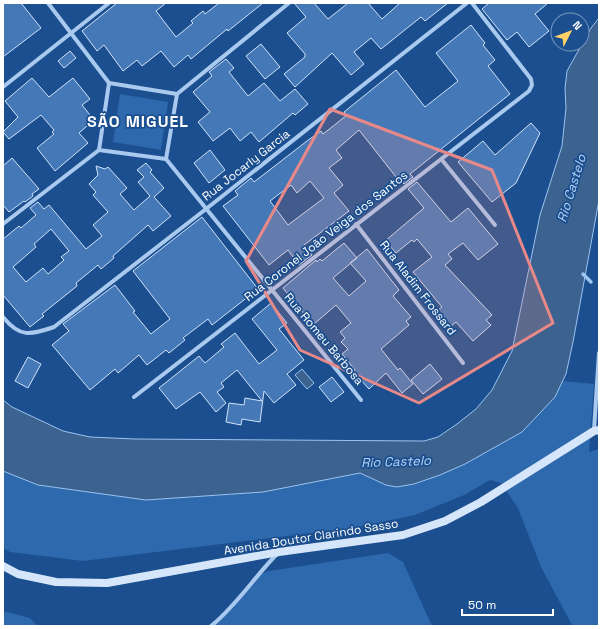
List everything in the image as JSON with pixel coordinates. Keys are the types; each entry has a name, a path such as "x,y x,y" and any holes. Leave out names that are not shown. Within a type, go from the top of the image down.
{"main road":[{"name":"Avenida Doutor Clarindo Sasso","path":"3,566 18,574 56,582 106,583 279,552 403,535 445,521 481,502 597,430"}],"street":[{"path":"48,3 109,83 177,94"},
{"path":"3,87 109,3"},
{"path":"99,150 166,159 177,94 288,3"},
{"name":"Rua Jocarly Garcia","path":"3,317 13,329 32,334 54,327 467,3"},
{"name":"Rua Coronel João Veiga dos Santos","path":"134,397 356,224 442,160 529,91 532,85 531,79 472,3"},
{"path":"3,224 99,150 109,83"},
{"name":"Rua Romeu Barbosa","path":"166,159 271,291 361,400"},
{"path":"442,160 496,225"},
{"name":"Rua Aladim Frossard","path":"356,224 463,363"},
{"path":"597,430 599,353"},
{"path":"211,626 236,602 258,574 279,552"}],"highlighted area":[{"path":"330,109 492,170 553,323 419,403 300,350 246,261"}],"shaded area":[{"path":"120,94 168,102 161,150 113,142"},
{"path":"563,381 594,384 589,452 599,449 599,626 574,626 571,623 541,567 518,508 501,483 490,480 464,495 415,515 353,528 83,561 10,552 3,548 3,471 38,485 146,500 263,492 360,473 386,485 397,487 414,484 465,464 522,432 555,397"},
{"path":"388,553 403,562 432,626 209,626 226,613 257,575 269,571"},
{"path":"3,611 30,618 37,626 3,626"}],"water":[{"name":"Rio Castelo","path":"599,18 599,200 566,374 555,397 522,432 465,464 440,475 414,484 397,487 386,485 360,473 263,492 146,500 38,485 3,471 3,400 12,407 63,431 90,437 135,439 424,441 438,437 457,424 476,409 492,390 512,351 540,215 562,146 566,108 565,88 567,71 578,52 590,52 591,28"},
{"path":"302,369 314,383 307,389 295,375"}],"building":[{"path":"3,3 21,3 41,28 3,57"},
{"path":"117,3 166,3 156,11 176,37 193,23 191,21 203,11 205,14 219,3 263,3 228,31 227,29 191,59 188,55 174,67 161,51 142,66 137,60 123,71 104,45 97,51 82,31"},
{"path":"294,3 314,3 328,19 348,3 368,3 382,19 400,3 448,3 425,21 421,17 381,49 371,38 354,52 364,64 351,75 332,53 295,87 284,74 305,57 305,54 287,33 306,17"},
{"path":"489,3 548,3 535,14 549,31 529,47 517,32 507,40 482,9"},
{"path":"471,25 485,43 483,45 495,60 488,66 510,94 410,174 413,177 404,184 401,181 400,182 359,130 336,150 342,158 329,168 343,185 334,193 349,211 304,245 312,255 299,265 288,250 269,265 223,206 238,195 235,191 251,178 254,182 321,131 323,134 332,127 347,115 344,112 396,70 425,107 458,81 436,53","holes":["310,181 324,198 288,225 270,201 291,185 297,193"]},
{"path":"261,44 280,67 265,79 246,56"},
{"path":"70,51 76,58 64,68 58,61"},
{"path":"226,59 234,68 229,72 248,96 264,83 280,101 295,89 308,104 295,115 293,113 259,142 251,132 240,141 230,128 213,141 198,122 210,112 193,92 212,76 209,72"},
{"path":"32,78 49,97 73,78 90,99 82,105 94,120 79,133 88,143 55,171 37,148 54,134 52,132 54,130 41,115 9,139 3,132 18,117 5,101"},
{"path":"531,123 540,133 516,183 492,202 458,162 483,141 495,155"},
{"path":"210,150 225,170 209,183 194,163"},
{"path":"12,158 39,189 32,194 33,196 9,212 3,205 3,166"},
{"path":"146,163 152,170 150,172 164,188 154,197 171,216 153,231 148,225 113,256 114,258 101,269 98,265 76,283 77,286 42,314 44,316 30,327 3,295 3,239 19,226 21,228 36,215 30,208 38,202 44,209 49,205 86,249 102,236 93,225 108,212 93,195 96,192 89,184 98,175 96,166 105,169 108,167 127,188 120,194 134,210 150,196 138,182 144,177 137,170","holes":["51,229 69,251 61,257 64,260 48,274 43,268 26,282 13,267 36,247 34,244"]},
{"path":"417,182 451,222 468,208 498,244 478,260 463,243 448,254 452,259 445,265 492,315 486,320 491,325 473,341 456,322 450,327 437,311 442,307 413,272 432,257 417,239 414,242 412,240 396,253 385,241 424,208 408,189"},
{"path":"202,217 258,289 212,325 208,319 183,338 185,340 169,353 166,350 147,365 139,355 118,373 115,369 90,390 52,345 69,331 63,324 115,285 135,311 133,312 151,334 170,319 133,271"},
{"path":"344,243 357,258 367,249 399,290 393,296 411,317 406,321 409,325 381,349 398,370 400,368 413,384 402,393 386,373 369,389 353,371 355,370 342,354 348,349 341,342 345,338 340,332 351,323 336,305 313,325 283,288 316,260 317,262 320,259 322,261","holes":["350,263 366,281 349,296 333,278"]},
{"path":"271,303 287,323 279,329 304,360 287,374 296,385 274,403 264,391 260,422 242,419 241,425 226,422 229,403 244,405 245,398 262,401 237,370 221,383 224,387 217,392 226,403 216,412 200,392 176,409 159,388 199,356 205,363 224,347 221,344 235,333 259,364 277,350 252,319"},
{"path":"28,357 41,364 28,388 15,381"},
{"path":"430,364 442,379 423,394 411,380"},
{"path":"332,377 344,392 331,402 319,387"}],"waterway":[{"path":"583,274 591,282"}],"district":[{"name":"SÃO MIGUEL","path":"138,121"}]}
